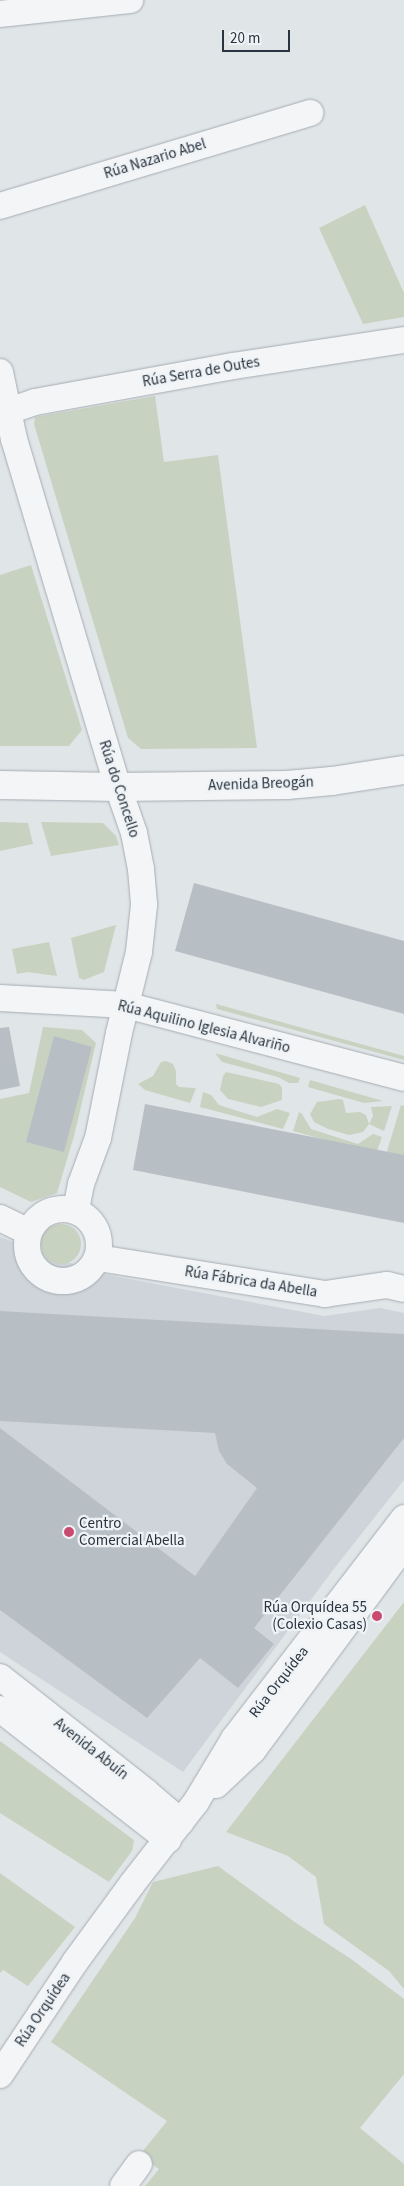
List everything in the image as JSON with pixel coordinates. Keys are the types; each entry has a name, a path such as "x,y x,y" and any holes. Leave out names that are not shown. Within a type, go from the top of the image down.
{"street":[{"path":"0,14 130,0"},
{"name":"Rúa Nazario Abel","path":"0,206 310,113"},
{"name":"Rúa Serra de Outes","path":"4,413 35,402 234,366 404,340"},
{"name":"Rúa do Concello","path":"0,372 4,413 118,787 134,833 141,869 144,905 139,952 98,1138 81,1184 76,1210"},
{"name":"Avenida Breogán","path":"0,785 118,787 287,785 332,781 404,770"},
{"name":"Rúa Aquilino Iglesia Alvariño","path":"0,998 126,1005 404,1078"},
{"path":"57,1209 76,1210 91,1221 99,1239 98,1258 87,1273 70,1281 51,1280 35,1269 27,1251 29,1232 40,1217 57,1209"},
{"path":"0,1218 29,1232"},
{"name":"Rúa Fábrica da Abella","path":"98,1258 325,1294 387,1285 404,1289"},
{"name":"Rúa Orquídea","path":"0,2075 75,1962 132,1884 196,1802 234,1739 404,1518"},
{"name":"Rúa Orquídea","path":"196,1802 253,1750 404,1546"},
{"name":"Avenida Abuín","path":"0,1677 146,1792 174,1831"},
{"name":"Avenida Abuín","path":"0,1709 174,1831"},
{"path":"123,2186 139,2164"}],"shaded area":[{"name":"Centro Comercial Abella","path":"0,1237 98,1273 324,1316 380,1308 404,1313 404,1480 333,1570 183,1772 0,1652"}],"green space":[{"path":"365,205 404,293 404,317 363,324 319,228"},
{"path":"155,396 164,462 218,455 257,748 141,749 128,738 34,424 35,417"},
{"path":"31,565 82,730 69,746 0,746 0,575"},
{"path":"0,822 28,823 33,844 0,851"},
{"path":"41,822 103,823 116,836 119,845 51,856"},
{"path":"116,925 104,972 84,980 79,978 71,938"},
{"path":"49,942 57,976 27,972 17,974 12,949"},
{"path":"216,1004 404,1056 404,1060 217,1009"},
{"path":"43,1027 82,1030 96,1043 74,1136 57,1193 31,1202 0,1187 0,1099 29,1093"},
{"path":"215,1053 300,1078 298,1083 289,1083 278,1077 222,1062"},
{"path":"166,1061 173,1064 176,1071 176,1084 179,1087 196,1088 190,1103 145,1090 138,1084 153,1076 161,1062"},
{"path":"226,1072 279,1084 282,1088 282,1100 261,1107 228,1099 220,1090 223,1076"},
{"path":"310,1080 383,1101 364,1103 308,1087"},
{"path":"203,1092 211,1095 219,1105 257,1117 277,1109 290,1113 283,1129 200,1107"},
{"path":"343,1100 346,1113 360,1112 366,1115 369,1124 363,1132 349,1135 328,1129 314,1122 310,1114 317,1102"},
{"path":"401,1105 404,1106 404,1163 385,1158"},
{"path":"392,1106 384,1131 369,1124 373,1116 371,1107"},
{"path":"299,1112 311,1129 358,1144 373,1134 382,1137 376,1154 293,1131"},
{"path":"61,1224 75,1230 81,1244 75,1258 61,1264 47,1258 41,1244 47,1230"},
{"path":"404,1602 404,1989 389,1971 324,1924 316,1877 288,1856 226,1832"},
{"path":"0,1741 134,1840 132,1851 109,1882 0,1813"},
{"path":"218,1866 296,1923 351,1959 404,1999 404,2074 360,2128 404,2164 404,2186 145,2186 159,2169 139,2156 167,2121 51,2042 135,1918 153,1882"},
{"path":"0,1873 75,1927 28,1986 3,1970 0,1973"}],"building":[{"path":"194,883 404,941 404,1014 175,951"},
{"path":"9,1027 20,1086 0,1090 0,1028"},
{"path":"54,1036 92,1047 64,1152 26,1142"},
{"path":"145,1104 404,1155 404,1223 133,1170"},
{"name":"Centro Comercial Abella","path":"0,1311 404,1334 404,1438 254,1628 274,1644 238,1688 200,1658 147,1718 0,1610 0,1428 195,1576 257,1488 227,1464 219,1451 215,1433 0,1421"}],"place":[{"name":"Centro Comercial Abella","path":"69,1532"},
{"name":"Rúa Orquídea 55 (Colexio Casas)","path":"377,1616"}]}
